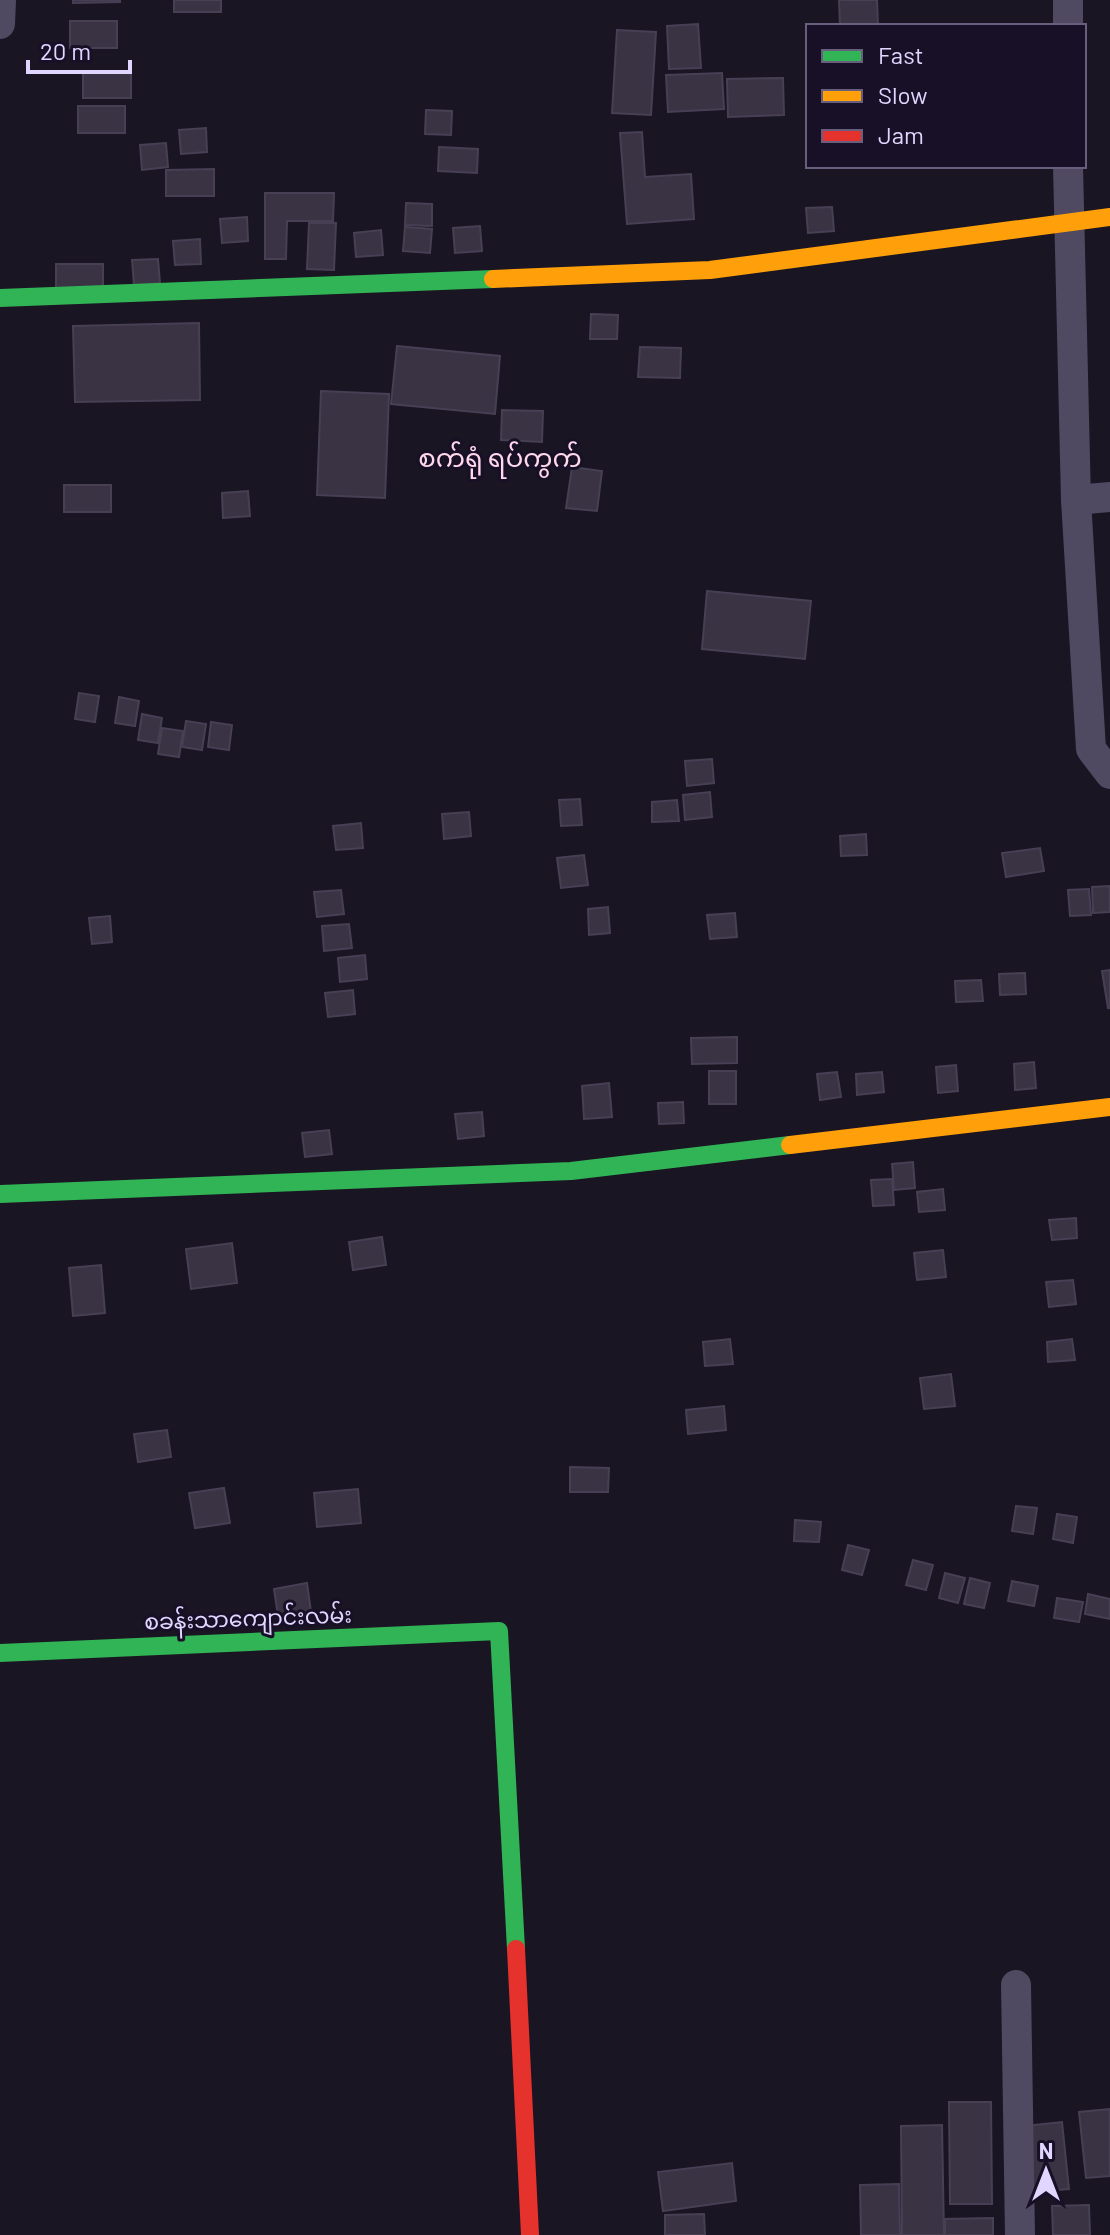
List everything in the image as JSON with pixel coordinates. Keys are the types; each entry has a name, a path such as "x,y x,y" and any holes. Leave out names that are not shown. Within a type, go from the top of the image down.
{"street":[{"path":"0,24 1,0"},
{"path":"1068,0 1068,24"},
{"path":"1068,168 1076,500 1091,749 1110,774"},
{"path":"0,298 710,270 1110,217"},
{"path":"1076,500 1110,497"},
{"path":"0,1194 571,1171 1110,1107"},
{"name":"စခန်းသာကျောင်းလမ်း","path":"0,1653 499,1631 530,2235"},
{"path":"1016,1985 1020,2235"}],"building":[{"path":"73,0 120,0 120,2 73,3"},
{"path":"174,0 221,0 221,12 174,12"},
{"path":"839,0 877,0 878,24 840,24"},
{"path":"70,21 117,21 117,48 70,48"},
{"path":"698,24 701,68 669,69 667,26"},
{"path":"617,30 656,32 651,115 612,113"},
{"path":"83,71 131,71 131,98 83,98"},
{"path":"722,73 724,109 668,112 666,75"},
{"path":"783,78 784,115 728,117 727,79"},
{"path":"78,106 125,106 125,133 78,133"},
{"path":"426,110 452,111 451,135 425,134"},
{"path":"206,128 207,152 181,154 179,130"},
{"path":"642,132 645,177 691,174 694,219 627,224 620,133"},
{"path":"166,143 168,167 142,170 140,145"},
{"path":"439,147 478,149 477,173 438,171"},
{"path":"214,169 214,196 166,196 166,170"},
{"path":"265,193 334,193 333,221 287,221 286,259 265,259"},
{"path":"406,203 432,204 432,226 405,225"},
{"path":"832,207 834,231 808,233 806,208"},
{"path":"247,217 248,241 222,243 220,219"},
{"path":"309,223 336,223 334,270 307,269"},
{"path":"480,226 482,251 455,253 453,228"},
{"path":"405,227 432,229 430,253 403,251"},
{"path":"381,230 383,255 356,257 354,233"},
{"path":"200,239 201,264 175,265 173,241"},
{"path":"158,259 160,283 134,285 132,260"},
{"path":"56,264 103,264 103,291 56,291"},
{"path":"591,314 618,315 617,339 590,339"},
{"path":"199,323 200,400 75,402 73,326"},
{"path":"397,346 500,356 495,414 391,404"},
{"path":"640,347 681,348 680,378 638,377"},
{"path":"321,391 389,394 385,498 317,495"},
{"path":"502,410 543,411 542,442 501,440"},
{"path":"572,467 602,471 597,511 566,508"},
{"path":"64,485 111,485 111,512 64,512"},
{"path":"248,491 250,516 223,518 222,493"},
{"path":"707,591 811,601 805,659 702,649"},
{"path":"79,693 99,696 95,722 75,719"},
{"path":"119,697 139,701 135,726 115,723"},
{"path":"142,714 162,718 158,743 138,740"},
{"path":"186,721 206,724 202,750 182,747"},
{"path":"211,722 232,725 229,750 208,747"},
{"path":"162,728 183,731 179,757 158,754"},
{"path":"712,759 714,783 687,786 685,761"},
{"path":"710,792 712,817 685,820 683,795"},
{"path":"580,799 582,825 561,826 559,800"},
{"path":"677,800 679,821 652,822 652,802"},
{"path":"469,812 471,836 444,839 442,814"},
{"path":"361,823 363,848 336,850 333,826"},
{"path":"866,834 867,855 841,856 840,836"},
{"path":"1040,848 1044,871 1006,877 1002,853"},
{"path":"584,855 588,885 561,888 557,858"},
{"path":"1110,886 1110,912 1093,913 1092,887"},
{"path":"1089,889 1091,915 1070,916 1068,890"},
{"path":"341,890 344,914 317,917 314,892"},
{"path":"608,907 610,933 589,935 588,909"},
{"path":"735,913 737,937 710,939 707,915"},
{"path":"110,916 112,942 92,944 89,918"},
{"path":"349,924 352,948 324,951 322,926"},
{"path":"365,955 367,979 340,982 338,958"},
{"path":"1110,970 1110,1008 1108,1008 1102,971"},
{"path":"1025,973 1026,994 1000,995 999,974"},
{"path":"981,980 983,1001 956,1002 955,981"},
{"path":"353,990 355,1014 328,1017 325,993"},
{"path":"737,1037 737,1063 692,1064 691,1038"},
{"path":"1034,1062 1036,1088 1015,1090 1014,1064"},
{"path":"956,1065 958,1091 938,1093 936,1067"},
{"path":"709,1071 736,1071 736,1104 709,1104"},
{"path":"837,1072 841,1097 820,1100 817,1074"},
{"path":"882,1072 884,1092 857,1095 856,1074"},
{"path":"609,1083 612,1117 584,1119 582,1086"},
{"path":"683,1102 684,1123 659,1124 658,1103"},
{"path":"482,1112 484,1136 458,1139 455,1114"},
{"path":"329,1130 332,1154 305,1157 302,1133"},
{"path":"913,1162 915,1188 894,1190 892,1164"},
{"path":"892,1179 894,1205 873,1206 871,1180"},
{"path":"943,1189 945,1210 919,1212 917,1192"},
{"path":"1076,1218 1077,1238 1052,1240 1049,1220"},
{"path":"382,1237 386,1265 353,1270 349,1242"},
{"path":"232,1243 237,1283 191,1289 186,1249"},
{"path":"943,1250 946,1277 917,1280 914,1253"},
{"path":"101,1265 105,1313 73,1316 69,1268"},
{"path":"1073,1280 1076,1304 1049,1307 1046,1282"},
{"path":"730,1339 733,1364 705,1366 703,1342"},
{"path":"1072,1339 1075,1360 1048,1362 1047,1342"},
{"path":"951,1374 955,1406 924,1409 920,1378"},
{"path":"724,1406 726,1430 688,1434 686,1410"},
{"path":"167,1430 171,1457 138,1462 134,1434"},
{"path":"570,1467 609,1468 608,1492 570,1492"},
{"path":"224,1488 230,1523 195,1528 189,1493"},
{"path":"358,1489 361,1523 317,1527 314,1493"},
{"path":"1016,1506 1037,1508 1033,1534 1012,1531"},
{"path":"1057,1514 1077,1517 1073,1543 1053,1539"},
{"path":"795,1520 821,1522 819,1542 794,1541"},
{"path":"848,1545 869,1550 862,1575 842,1570"},
{"path":"913,1560 933,1565 926,1590 906,1585"},
{"path":"945,1573 965,1578 958,1603 939,1598"},
{"path":"970,1578 990,1583 984,1608 964,1604"},
{"path":"1012,1581 1038,1586 1034,1606 1008,1601"},
{"path":"307,1583 311,1612 278,1616 274,1589"},
{"path":"1088,1594 1110,1599 1110,1619 1085,1614"},
{"path":"1057,1598 1083,1602 1079,1622 1054,1618"},
{"path":"949,2102 991,2102 992,2204 950,2204"},
{"path":"1110,2109 1110,2176 1086,2178 1079,2112"},
{"path":"1062,2122 1069,2189 1031,2192 1025,2126"},
{"path":"942,2125 944,2235 902,2235 901,2126"},
{"path":"732,2163 736,2201 663,2211 658,2172"},
{"path":"899,2184 900,2235 861,2235 860,2185"},
{"path":"1089,2205 1090,2235 1053,2235 1052,2206"},
{"path":"704,2214 705,2235 665,2235 665,2215"},
{"path":"993,2218 993,2235 945,2235 945,2219"}],"traffic: fast":[{"path":"0,298 493,279"},
{"path":"0,1194 571,1171 790,1145"},
{"path":"0,1653 499,1631 516,1949"}],"traffic: slow":[{"path":"493,279 710,270 1110,217"},
{"path":"790,1145 1110,1107"}],"traffic: jam":[{"path":"516,1949 530,2235"}],"district":[{"name":"စက်ရုံ ရပ်ကွက်","path":"500,458"}]}
